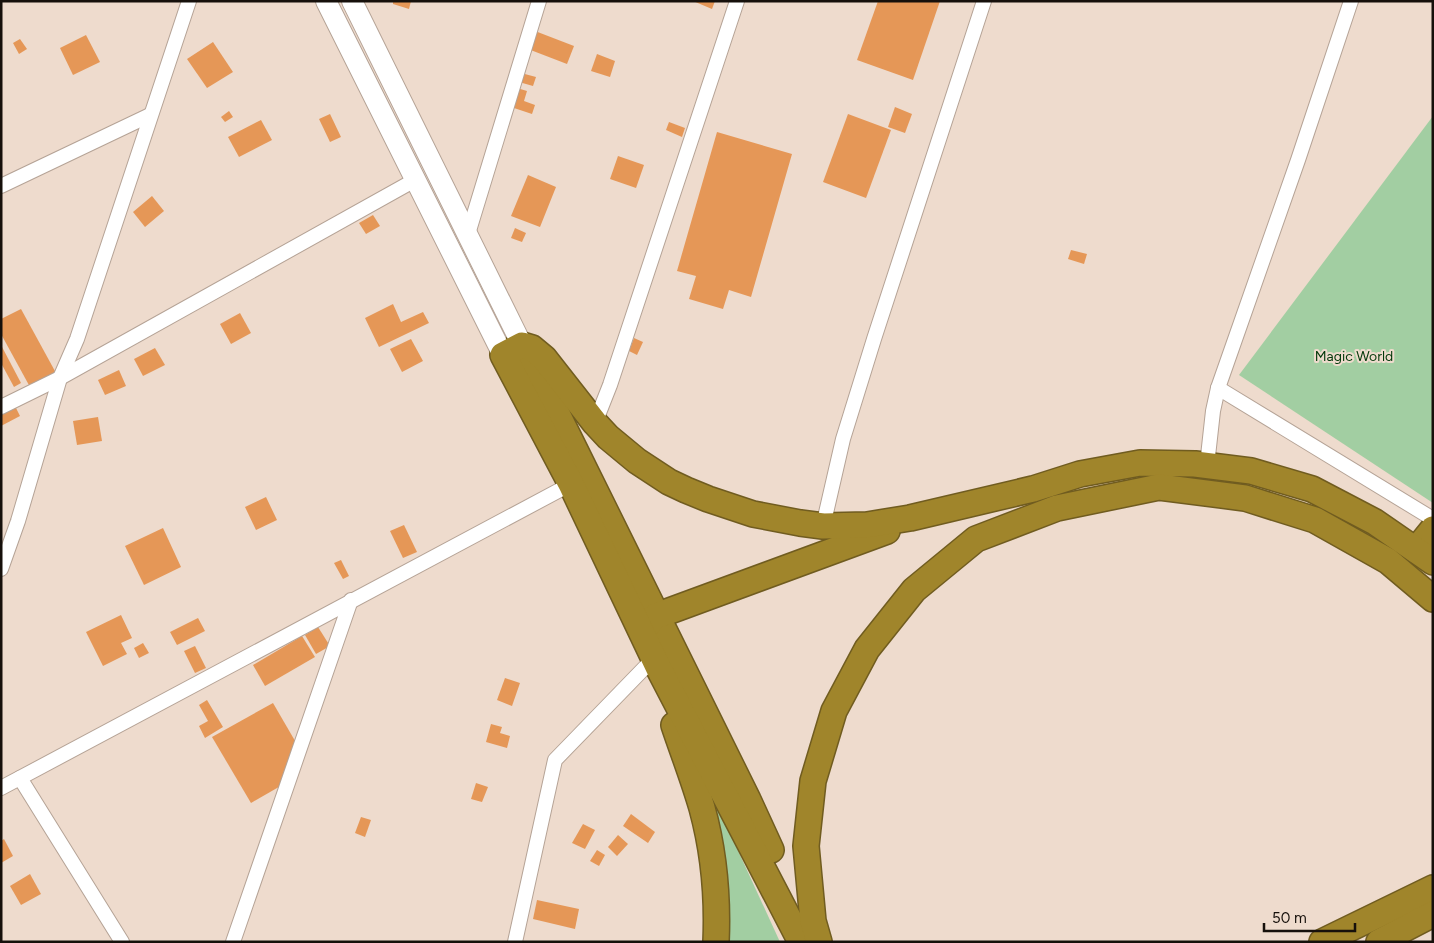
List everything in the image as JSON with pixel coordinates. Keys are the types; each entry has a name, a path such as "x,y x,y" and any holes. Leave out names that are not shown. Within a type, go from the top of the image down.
{"highway":[{"path":"512,350 532,348 550,364 608,437 637,461 661,477 686,490 753,514 823,526 882,523 1033,489 1080,474 1140,463 1195,464 1250,471 1312,489 1375,522 1424,556 1433,529"},
{"path":"512,350 571,484 652,655 801,942"},
{"path":"512,350 656,616 748,800 778,865 783,887 784,909"},
{"path":"819,942 813,921 806,846 814,781 834,711 867,649 914,590 976,539 1057,508 1159,487 1245,498 1315,520 1388,561 1433,599"},
{"path":"716,942 716,894 707,828 644,631 656,616 946,509"},
{"path":"1322,942 1422,893 1433,868"},
{"path":"1379,942 1433,914"}],"main road":[{"path":"326,1 415,180 512,350"},
{"path":"356,5 468,234 512,350"}],"street":[{"path":"1,569 18,520 60,378 77,338 188,1"},
{"path":"468,234 539,1"},
{"path":"595,423 610,385 738,1"},
{"path":"823,526 843,439 984,1"},
{"path":"1207,465 1213,411 1218,388 1292,179 1351,1"},
{"path":"1,186 150,116"},
{"path":"1,407 60,378 415,180"},
{"path":"1218,388 1433,519"},
{"path":"1,788 571,484"},
{"path":"233,942 351,600"},
{"path":"515,942 555,760 652,655"},
{"path":"20,778 122,942"}],"green space":[{"name":"Magic World","path":"1433,116 1433,503 1239,375"},
{"path":"718,807 780,942 725,942 712,810"}],"building":[{"path":"393,1 411,1 409,9 393,4"},
{"path":"693,1 715,1 712,9"},
{"path":"878,1 940,1 913,80 857,60"},
{"path":"535,31 574,46 567,64 528,49"},
{"path":"86,35 100,62 73,75 60,48"},
{"path":"20,39 27,49 19,54 13,43"},
{"path":"213,42 233,72 207,88 187,59"},
{"path":"597,54 615,61 610,77 591,71"},
{"path":"521,73 536,77 533,86 519,82"},
{"path":"517,88 527,91 524,101 535,105 532,114 511,107"},
{"path":"895,107 912,114 905,133 888,127"},
{"path":"229,111 233,117 225,122 221,117"},
{"path":"330,114 341,137 330,142 319,119"},
{"path":"848,114 891,130 866,198 823,182"},
{"path":"261,120 272,140 239,157 228,137"},
{"path":"669,122 685,128 682,137 666,130"},
{"path":"717,132 792,154 751,297 729,290 723,309 689,299 696,276 677,271"},
{"path":"618,156 644,165 636,188 610,179"},
{"path":"528,175 556,187 540,227 511,216"},
{"path":"152,196 164,211 145,227 133,212"},
{"path":"373,215 380,226 366,234 359,223"},
{"path":"515,228 526,233 522,242 511,238"},
{"path":"1071,250 1087,254 1084,264 1068,259"},
{"path":"393,304 401,322 423,312 429,323 379,347 365,318"},
{"path":"21,309 56,373 30,387 1,334 1,319"},
{"path":"240,313 251,333 231,344 220,324"},
{"path":"634,338 643,342 637,355 629,351"},
{"path":"411,339 423,361 402,372 390,349"},
{"path":"1,345 21,383 14,387 1,363"},
{"path":"155,348 165,365 143,376 134,359"},
{"path":"119,370 126,386 105,395 98,380"},
{"path":"15,406 20,416 1,426 1,413"},
{"path":"98,417 102,441 77,445 73,421"},
{"path":"266,497 277,520 256,530 245,507"},
{"path":"404,525 417,552 403,558 390,531"},
{"path":"163,528 181,567 144,585 125,546"},
{"path":"341,560 349,576 343,579 334,563"},
{"path":"121,615 132,638 121,643 127,654 103,666 86,632"},
{"path":"198,618 205,631 177,645 170,632"},
{"path":"318,627 330,646 316,654 305,635"},
{"path":"302,636 315,657 265,686 253,665"},
{"path":"143,643 149,653 139,658 134,648"},
{"path":"195,646 206,668 195,673 184,651"},
{"path":"505,678 520,683 512,706 497,700"},
{"path":"207,700 223,727 205,738 199,726 208,721 199,705"},
{"path":"273,703 298,746 284,784 251,803 212,737"},
{"path":"491,724 502,727 500,733 510,736 507,748 486,742"},
{"path":"476,783 488,787 482,802 471,799"},
{"path":"631,814 655,832 648,843 623,826"},
{"path":"361,817 371,820 365,837 355,833"},
{"path":"583,824 595,830 585,849 572,843"},
{"path":"618,835 628,844 617,856 608,847"},
{"path":"4,839 13,856 1,863 1,841"},
{"path":"597,850 605,855 599,866 590,861"},
{"path":"30,874 41,894 21,905 10,886"},
{"path":"537,900 579,909 575,929 533,919"}]}
